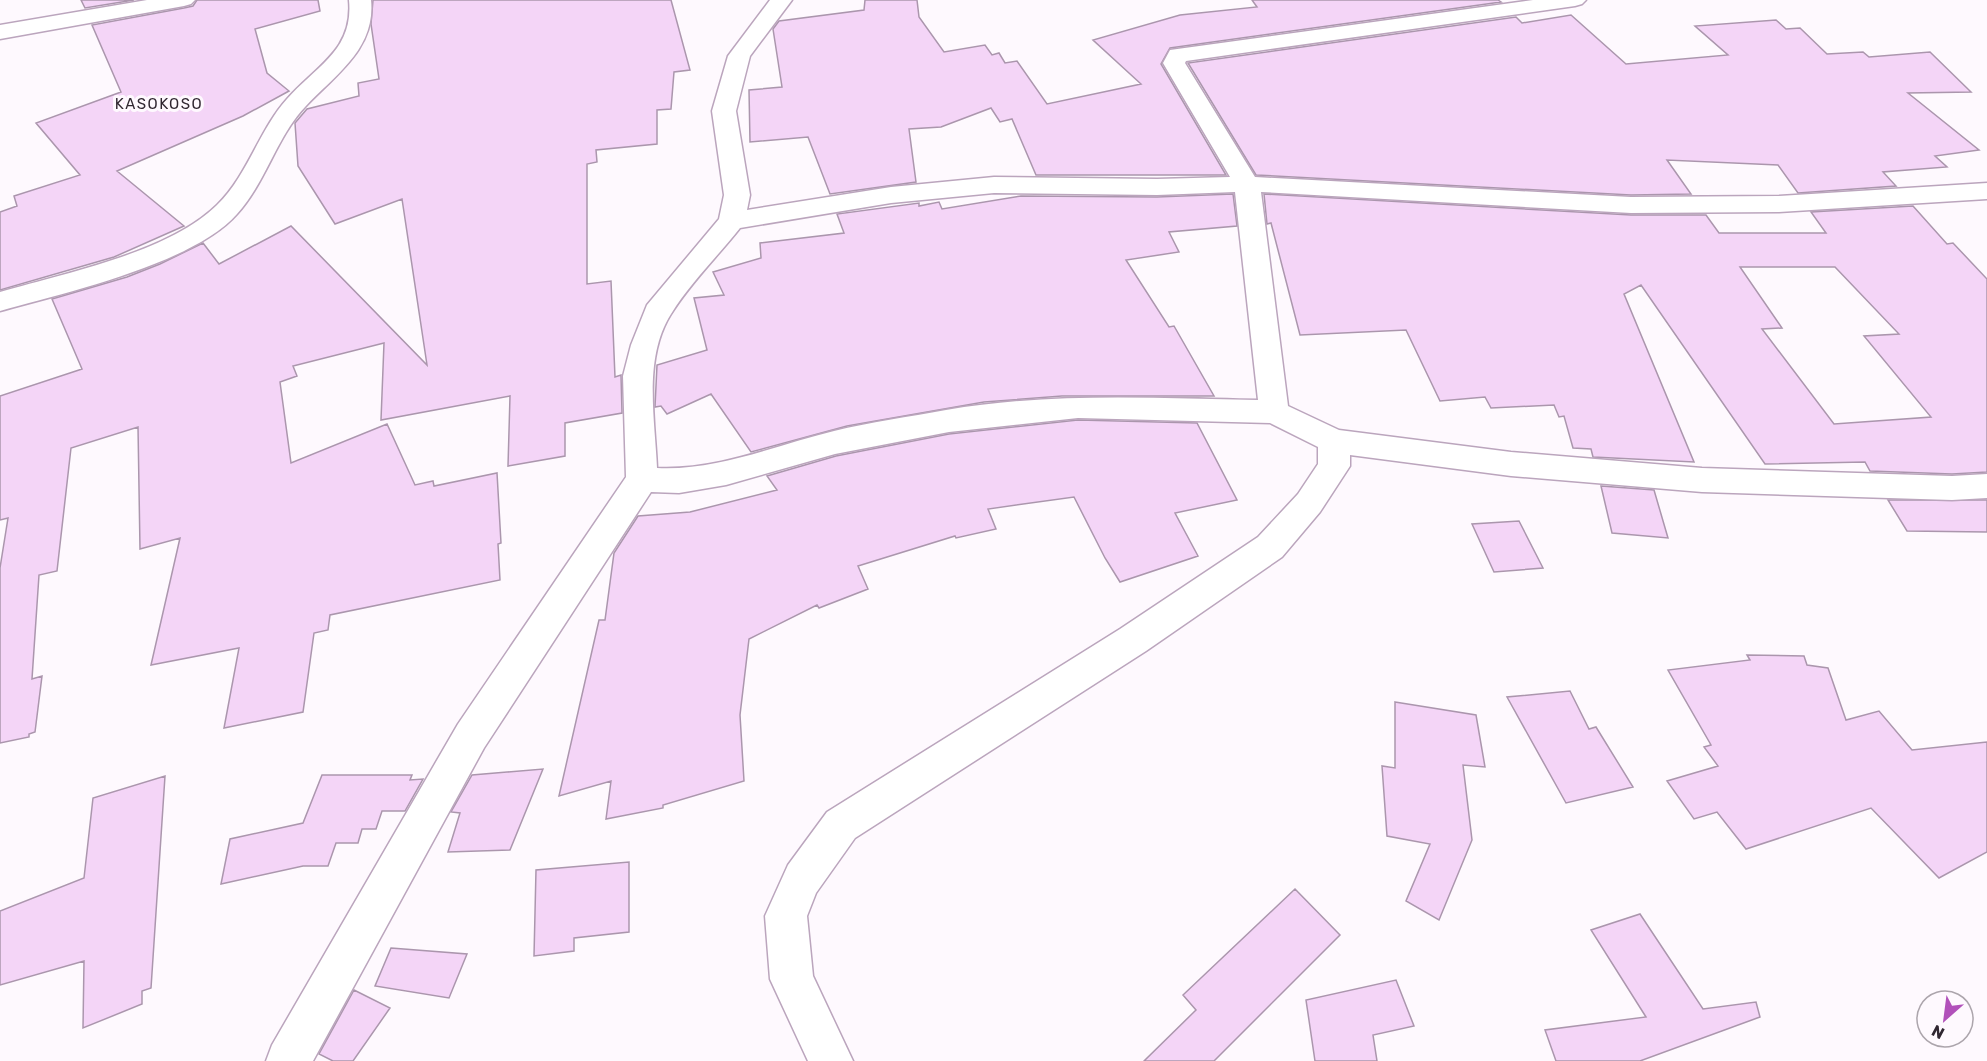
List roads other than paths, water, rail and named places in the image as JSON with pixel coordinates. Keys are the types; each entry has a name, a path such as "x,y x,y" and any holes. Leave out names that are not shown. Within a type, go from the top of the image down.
{"street":[{"path":"0,32 184,0"},
{"path":"0,302 161,250 200,230 225,212 240,194 285,114 349,50 360,33 360,0"},
{"path":"288,1061 471,736 642,478 638,376 645,345 657,312 732,221 737,195 724,111 739,56 781,0"},
{"path":"1274,412 1247,184 1174,63 1178,55 1360,32 1575,0"},
{"path":"732,221 956,188 1247,184 1631,205 1791,203 1987,191"},
{"path":"642,478 679,481 714,475 835,442 1026,411 1077,407 1274,412 1334,441 1512,464 1702,480 1952,488 1987,486"},
{"path":"831,1061 792,979 786,916 802,879 842,825 1133,640 1270,547 1310,503 1334,466 1334,441"}],"district":[{"name":"KASOKOSO","path":"159,104"}]}
